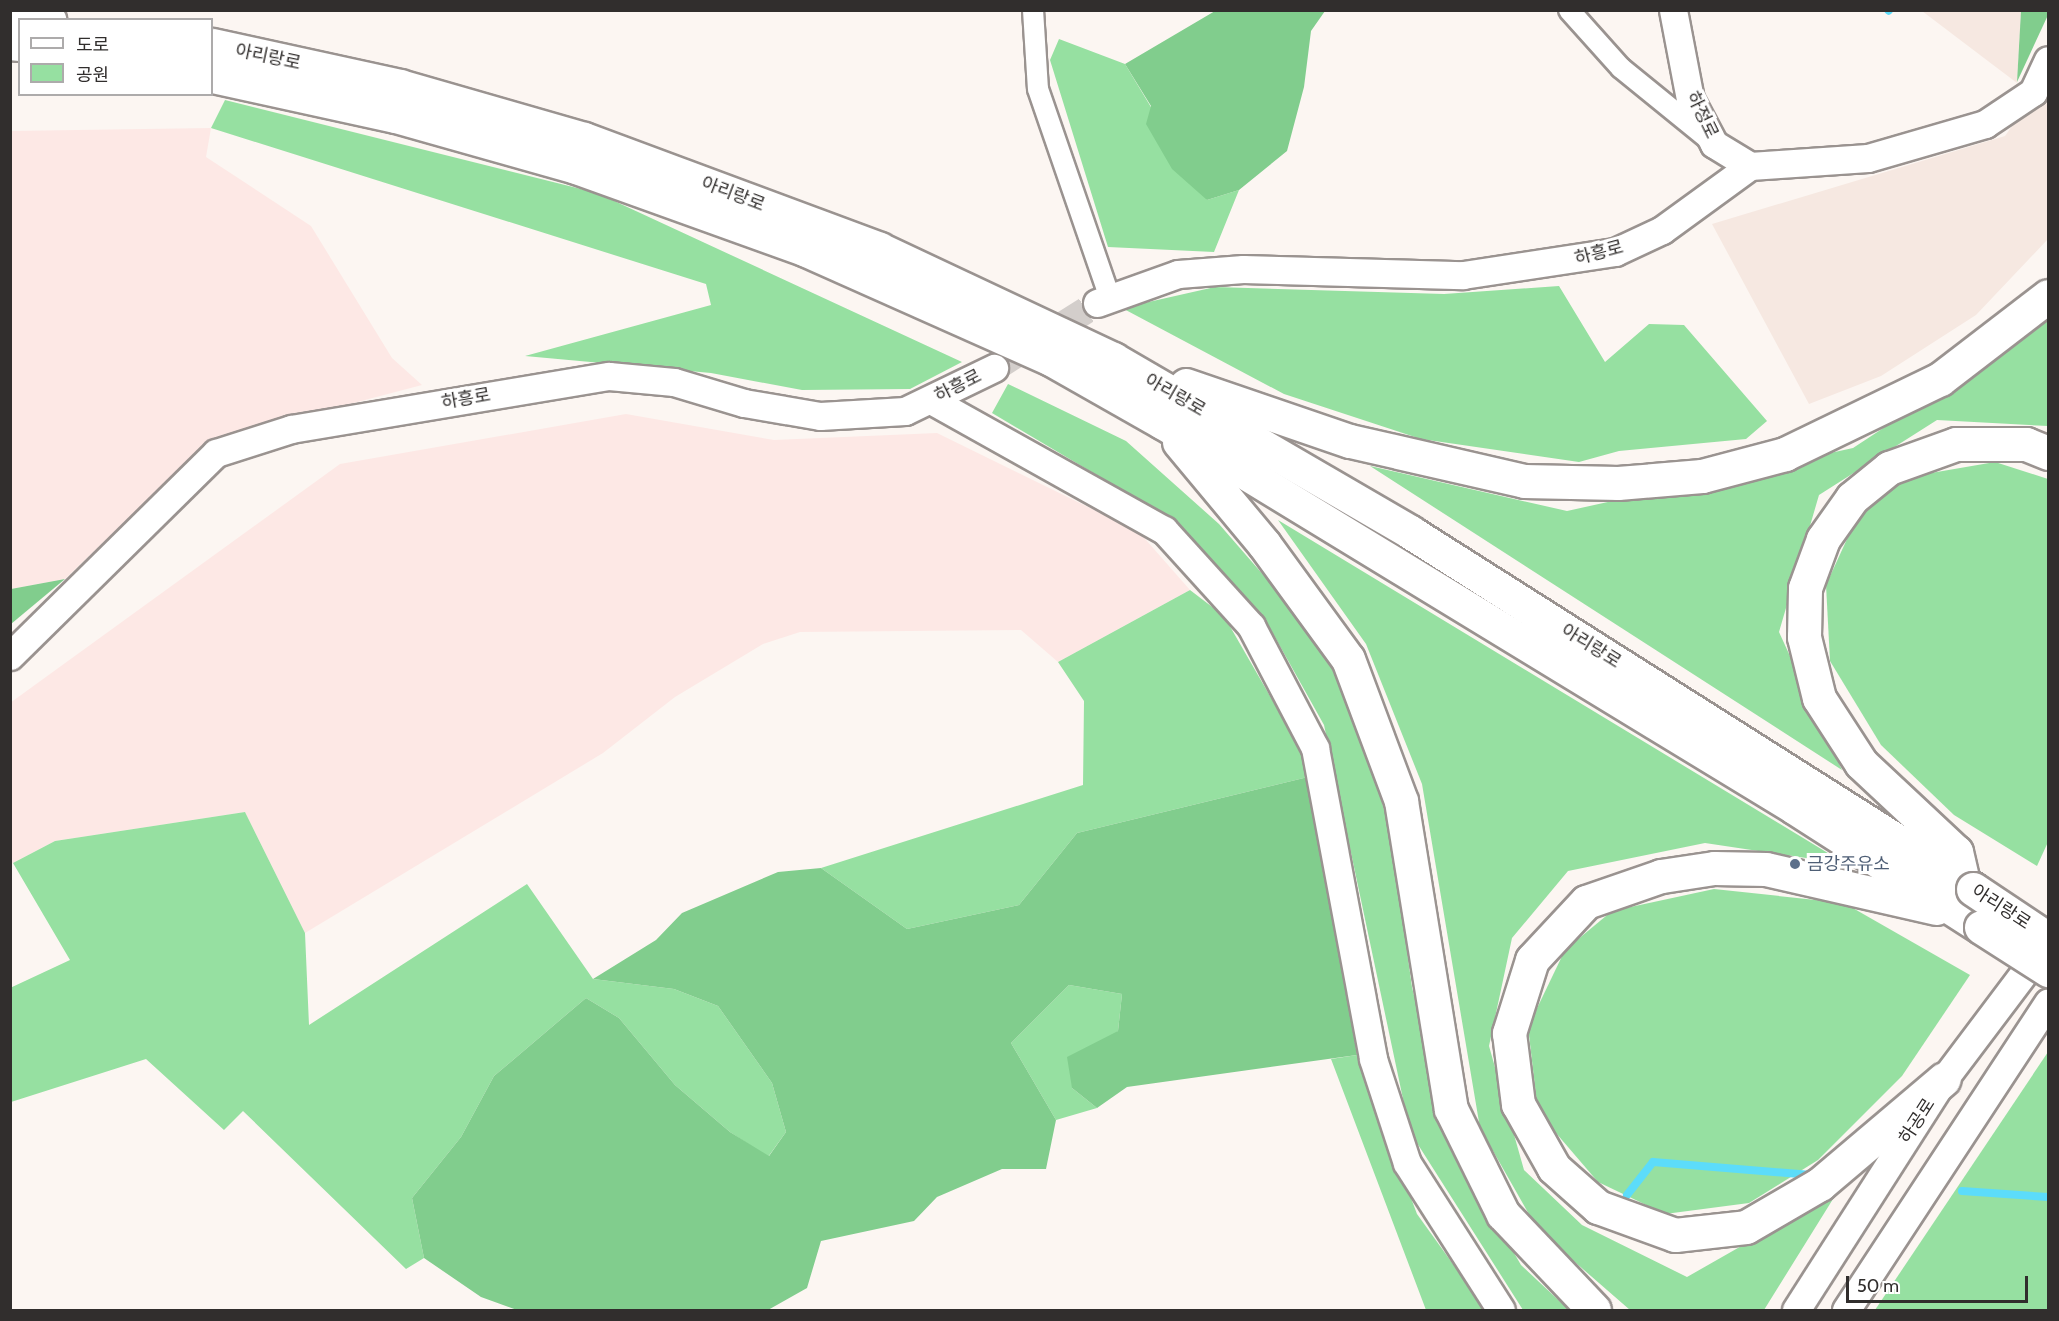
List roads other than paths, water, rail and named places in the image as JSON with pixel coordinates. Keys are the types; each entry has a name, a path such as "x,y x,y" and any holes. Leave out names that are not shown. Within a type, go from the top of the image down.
{"highway":[{"path":"10,14 36,18"},
{"name":"아리랑로","path":"213,45 400,86 584,139 879,249 1113,360 1410,532 1970,903 2049,970"},
{"name":"아리랑로","path":"213,76 396,116 620,182 816,255 1051,360 1162,422 1970,903 2049,938"},
{"path":"1113,360 1350,441 1524,481 1617,483 1702,476 1785,454 1940,379 2049,296"},
{"path":"1162,422 1264,544 1348,659 1401,801 1450,1109 1503,1214 1594,1311"},
{"path":"1944,1079 1820,1184 1746,1227 1676,1235 1598,1207 1554,1167 1518,1104 1509,1033 1532,960 1586,902 1661,876 1714,868 1766,869 1970,903 1956,852 1861,763 1819,698 1804,637 1805,588 1823,539 1852,498 1889,468 1956,444 2026,444 2049,453"}],"street":[{"path":"1034,10 1038,89 1103,299"},
{"path":"1569,10 1622,68 1714,144"},
{"name":"하정로","path":"1673,10 1690,99 1714,144 1750,166"},
{"path":"1750,166 1868,158 1985,124 2033,92 2049,60"},
{"name":"하흥로","path":"1103,299 1178,274 1243,269 1463,275 1615,252 1662,230 1750,166"},
{"name":"하흥로","path":"10,656 216,453 291,429 609,376 674,382 744,403 820,416 904,411 994,368"},
{"path":"931,400 1164,530 1251,626 1315,748 1373,1059 1407,1163 1501,1311"},
{"name":"하공로","path":"1796,1311 1944,1079 2049,938"},
{"path":"1846,1311 2049,1002"}],"waterway":[{"path":"1627,1195 1653,1162 1811,1175"},
{"path":"1962,1191 2048,1197"}],"tunnel":[{"path":"994,368 1097,303"}],"place":[{"name":"금강주유소","path":"1795,864"}]}
